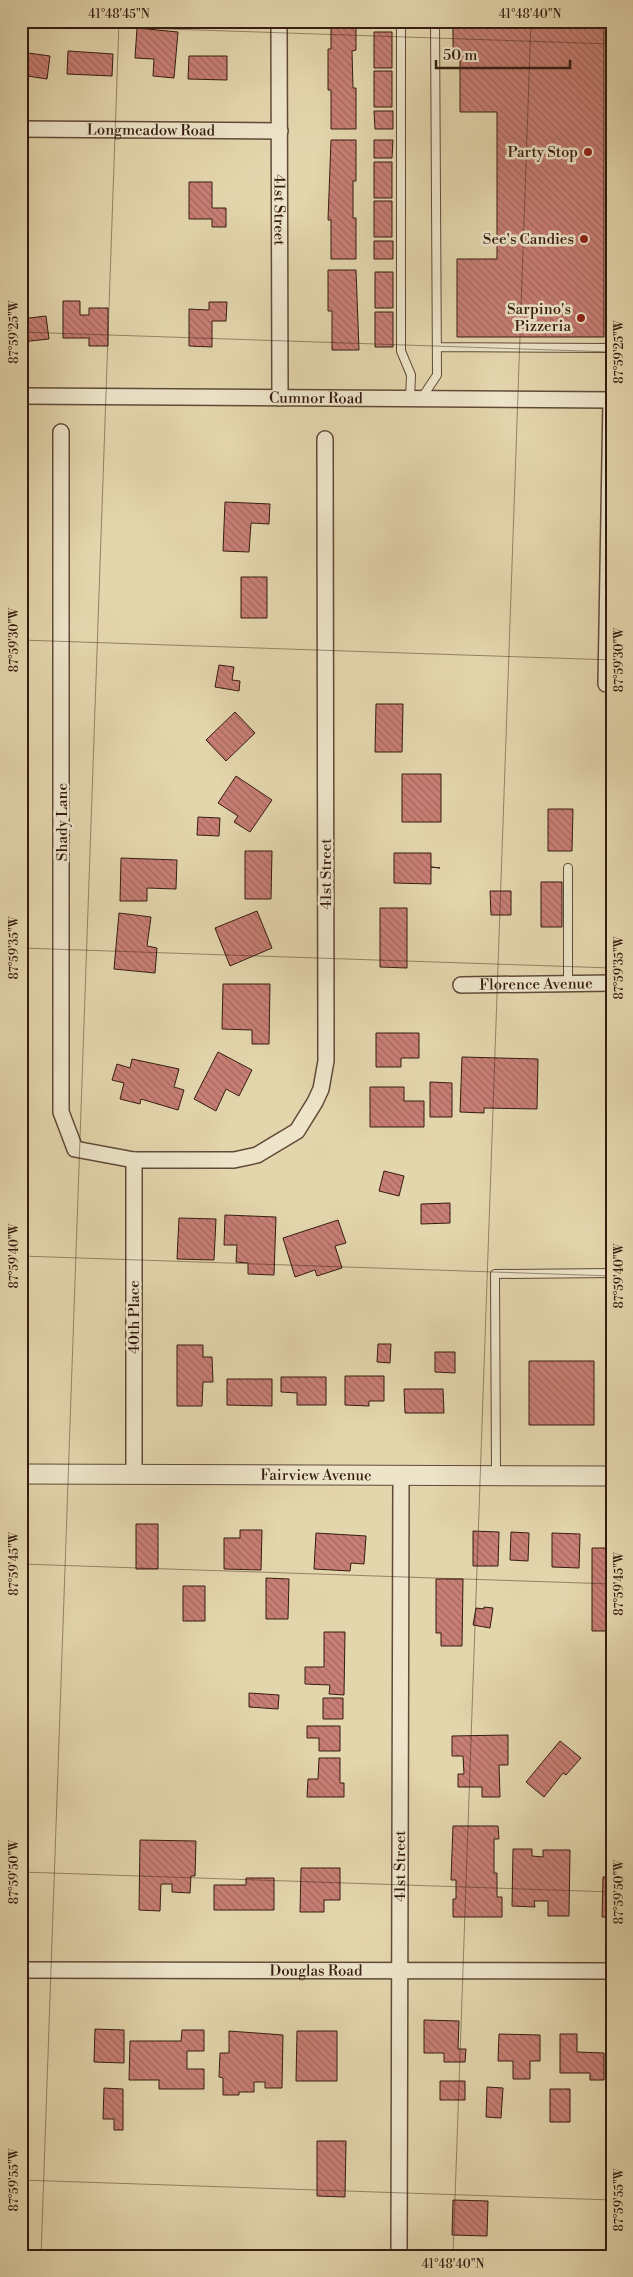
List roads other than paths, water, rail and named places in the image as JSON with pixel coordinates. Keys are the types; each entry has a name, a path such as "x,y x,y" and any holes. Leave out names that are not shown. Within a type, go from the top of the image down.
{"street":[{"name":"41st Street","path":"280,21 280,398"},
{"name":"Longmeadow Road","path":"21,129 280,130"},
{"name":"Cumnor Road","path":"21,396 611,400"},
{"path":"606,684 611,400"},
{"name":"Shady Lane","path":"61,432 61,1112 74,1149 134,1160"},
{"name":"41st Street","path":"134,1160 234,1160 257,1155 296,1131 321,1089 326,1052 326,439"},
{"name":"Florence Avenue","path":"461,985 612,983"},
{"name":"40th Place","path":"134,1160 134,1474"},
{"name":"Fairview Avenue","path":"21,1474 612,1476"},
{"name":"41st Street","path":"399,2256 401,1476"},
{"name":"Douglas Road","path":"21,1970 612,1971"}],"lane":[{"path":"401,21 402,351 411,375 416,399"},
{"path":"416,399 437,375 435,21"},
{"path":"611,400 612,142"},
{"path":"438,347 611,348"},
{"path":"568,868 568,984"},
{"path":"496,1476 495,1274 612,1273"}],"place":[{"name":"Party Stop","path":"588,152"},
{"name":"See's Candies","path":"584,239"},
{"name":"Sarpino's Pizzeria","path":"581,318"}]}
